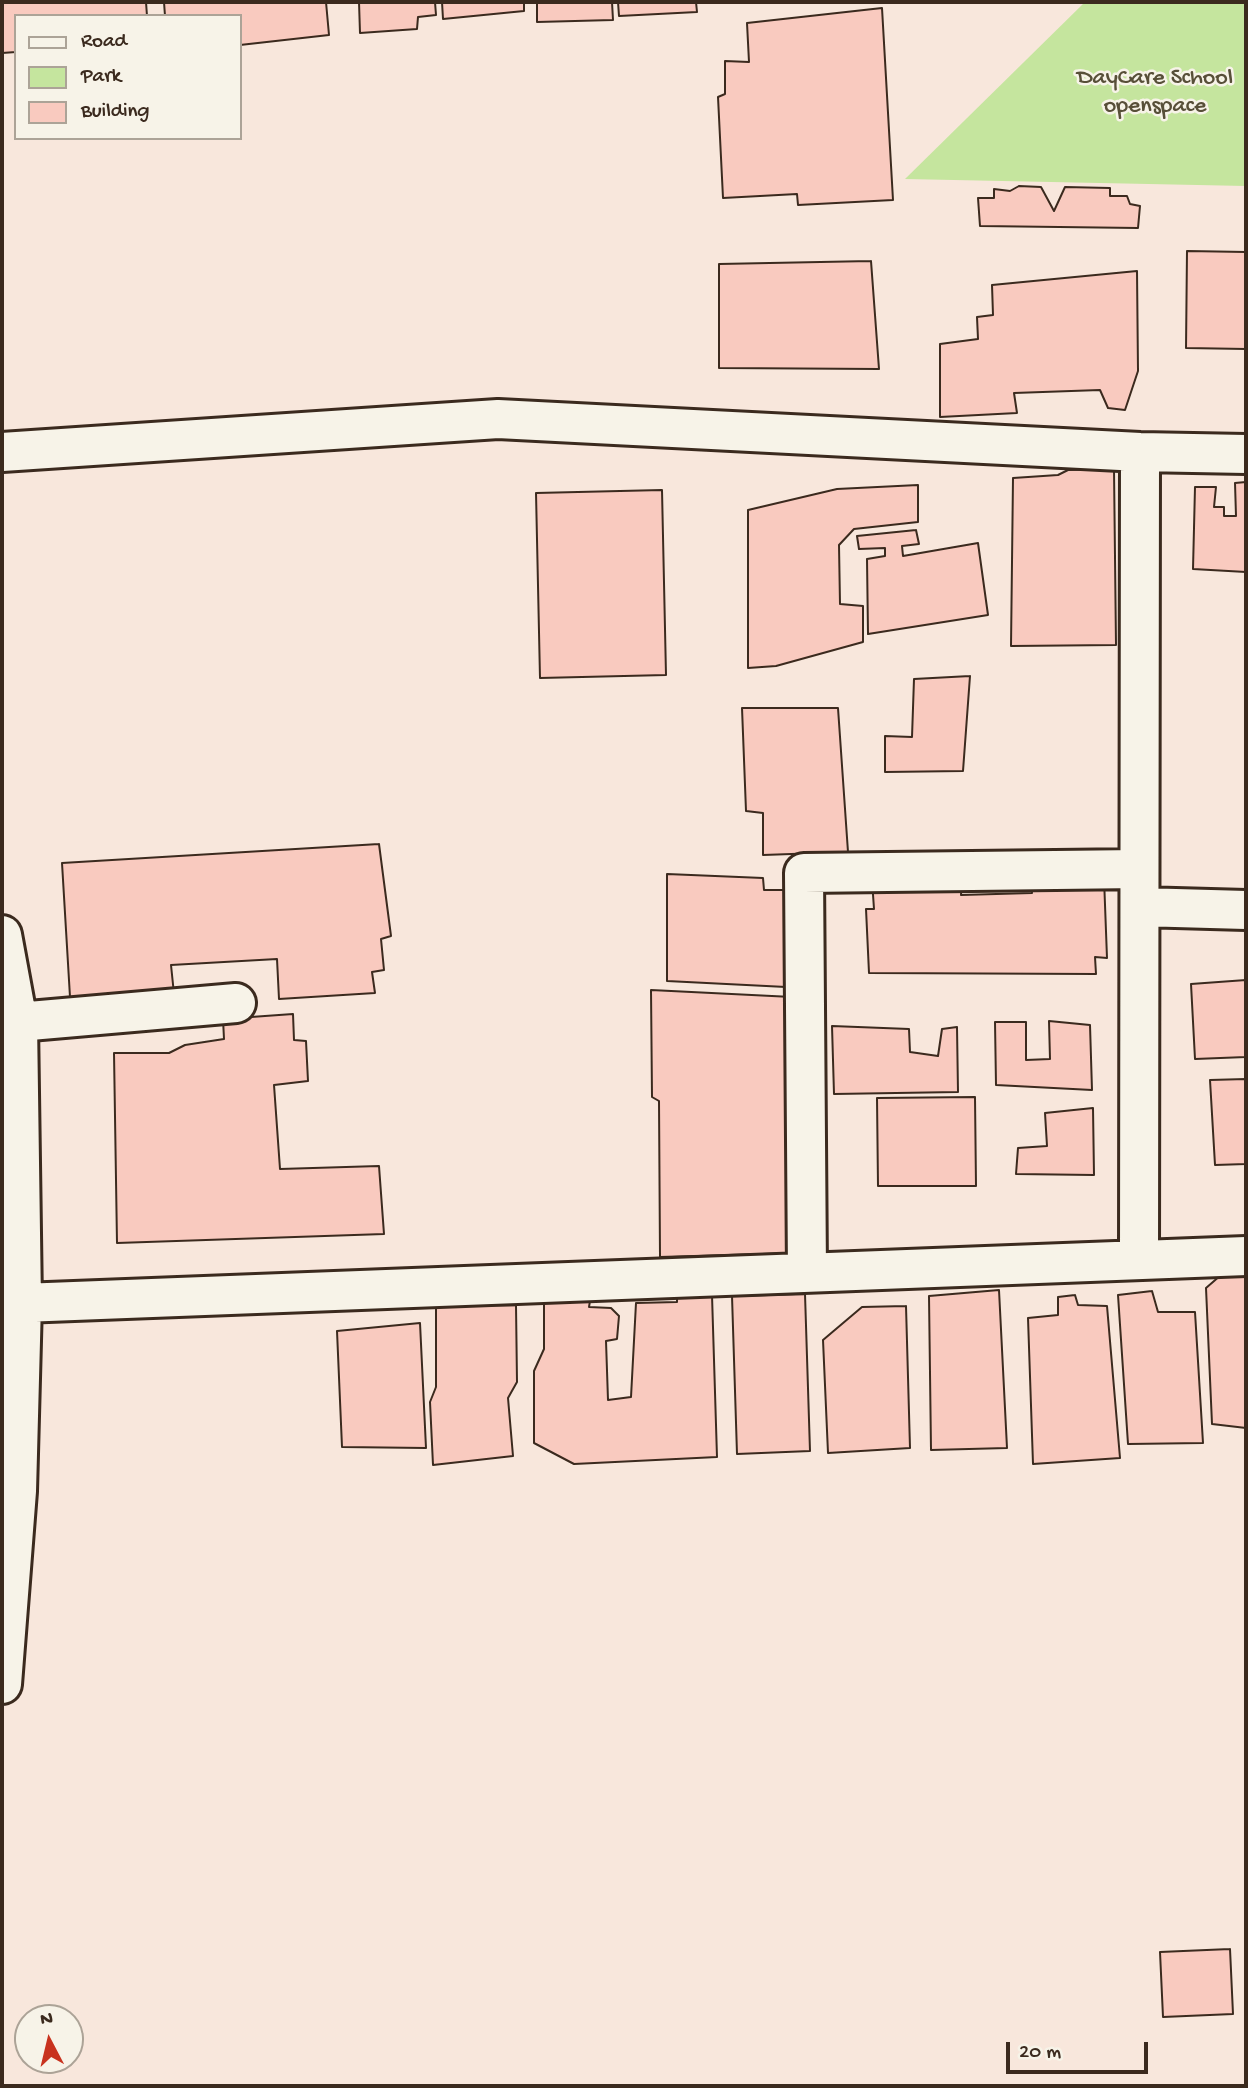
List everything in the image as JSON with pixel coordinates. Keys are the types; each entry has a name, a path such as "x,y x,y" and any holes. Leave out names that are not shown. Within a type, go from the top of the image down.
{"street":[{"path":"2,452 498,419 1140,452 1246,454"},
{"path":"1139,1260 1140,452"},
{"path":"807,1273 804,873 1139,869"},
{"path":"1140,908 1246,910"},
{"path":"2,935 18,1022 22,1303 10,1418 17,1491 2,1684"},
{"path":"18,1022 236,1003"},
{"path":"22,1303 1246,1256"}],"green space":[{"name":"DayCare School openspace","path":"1085,2 1246,2 1246,186 905,179"}],"building":[{"path":"2,2 146,2 147,14 14,14 14,52 2,53"},
{"path":"164,2 326,2 329,35 242,45 242,14 165,14"},
{"path":"359,2 435,2 436,15 418,17 417,29 360,33"},
{"path":"442,2 524,2 524,11 443,19"},
{"path":"537,2 612,2 613,20 537,22"},
{"path":"618,2 696,2 697,12 619,16"},
{"path":"882,8 893,200 798,205 797,194 723,198 718,97 725,94 725,61 749,62 747,23"},
{"path":"1019,186 1041,187 1054,211 1065,187 1110,188 1110,196 1127,196 1130,204 1140,206 1138,228 980,226 978,198 994,198 994,189 1010,191"},
{"path":"1187,251 1246,252 1246,349 1186,348"},
{"path":"871,261 879,369 719,368 719,264"},
{"path":"1137,271 1138,371 1125,410 1108,408 1100,390 1014,393 1017,413 940,417 940,344 978,339 977,317 993,315 992,285"},
{"path":"1114,469 1116,645 1011,646 1013,478 1058,475 1068,470"},
{"path":"1246,482 1246,572 1193,569 1195,487 1216,487 1214,507 1224,507 1224,516 1236,516 1235,483"},
{"path":"918,485 918,522 854,529 839,545 840,604 863,606 863,642 776,666 748,668 748,510 837,489"},
{"path":"662,490 666,675 540,678 536,493"},
{"path":"916,530 919,544 902,546 903,556 978,543 988,615 868,634 867,559 885,556 885,548 859,549 857,536"},
{"path":"970,676 963,771 885,772 885,736 912,737 914,679"},
{"path":"742,708 838,708 848,852 763,855 763,813 746,811"},
{"path":"379,844 391,936 381,939 384,970 372,972 375,993 279,999 277,959 171,965 174,994 70,997 62,863"},
{"path":"667,874 763,878 764,890 786,890 786,987 667,981"},
{"path":"1104,878 1107,958 1095,957 1096,974 869,973 866,909 874,909 872,880 962,880 961,895 1032,893 1030,880"},
{"path":"1246,980 1246,1057 1195,1059 1191,984"},
{"path":"651,990 792,997 796,1253 660,1257 659,1101 652,1097"},
{"path":"293,1014 294,1040 306,1041 308,1081 274,1085 280,1169 379,1166 384,1234 117,1243 114,1053 169,1053 185,1045 224,1039 223,1019"},
{"path":"1049,1021 1090,1025 1092,1090 996,1085 995,1022 1026,1022 1026,1060 1050,1059"},
{"path":"832,1026 909,1029 910,1052 938,1056 942,1029 957,1027 958,1092 834,1094"},
{"path":"1246,1079 1246,1164 1215,1165 1210,1080"},
{"path":"975,1097 976,1186 878,1186 877,1098"},
{"path":"1093,1108 1094,1175 1016,1174 1018,1148 1047,1146 1045,1113"},
{"path":"1246,1261 1246,1428 1212,1424 1206,1288 1236,1262"},
{"path":"999,1290 1007,1448 931,1450 929,1296"},
{"path":"1152,1291 1158,1312 1195,1312 1203,1443 1128,1444 1118,1295"},
{"path":"805,1294 810,1451 737,1454 732,1296"},
{"path":"712,1295 717,1457 574,1464 534,1443 534,1371 544,1349 544,1297 585,1296 585,1302 590,1301 589,1307 611,1308 619,1316 617,1339 606,1341 608,1400 631,1397 636,1303 677,1302 677,1296"},
{"path":"1075,1295 1078,1305 1107,1306 1120,1458 1033,1464 1028,1318 1058,1315 1058,1297"},
{"path":"516,1305 517,1382 508,1398 513,1456 433,1465 430,1402 436,1387 436,1306"},
{"path":"906,1306 910,1448 828,1453 823,1340 862,1307"},
{"path":"420,1323 426,1448 342,1447 337,1331"},
{"path":"1230,1949 1233,2014 1163,2017 1160,1952"}]}
